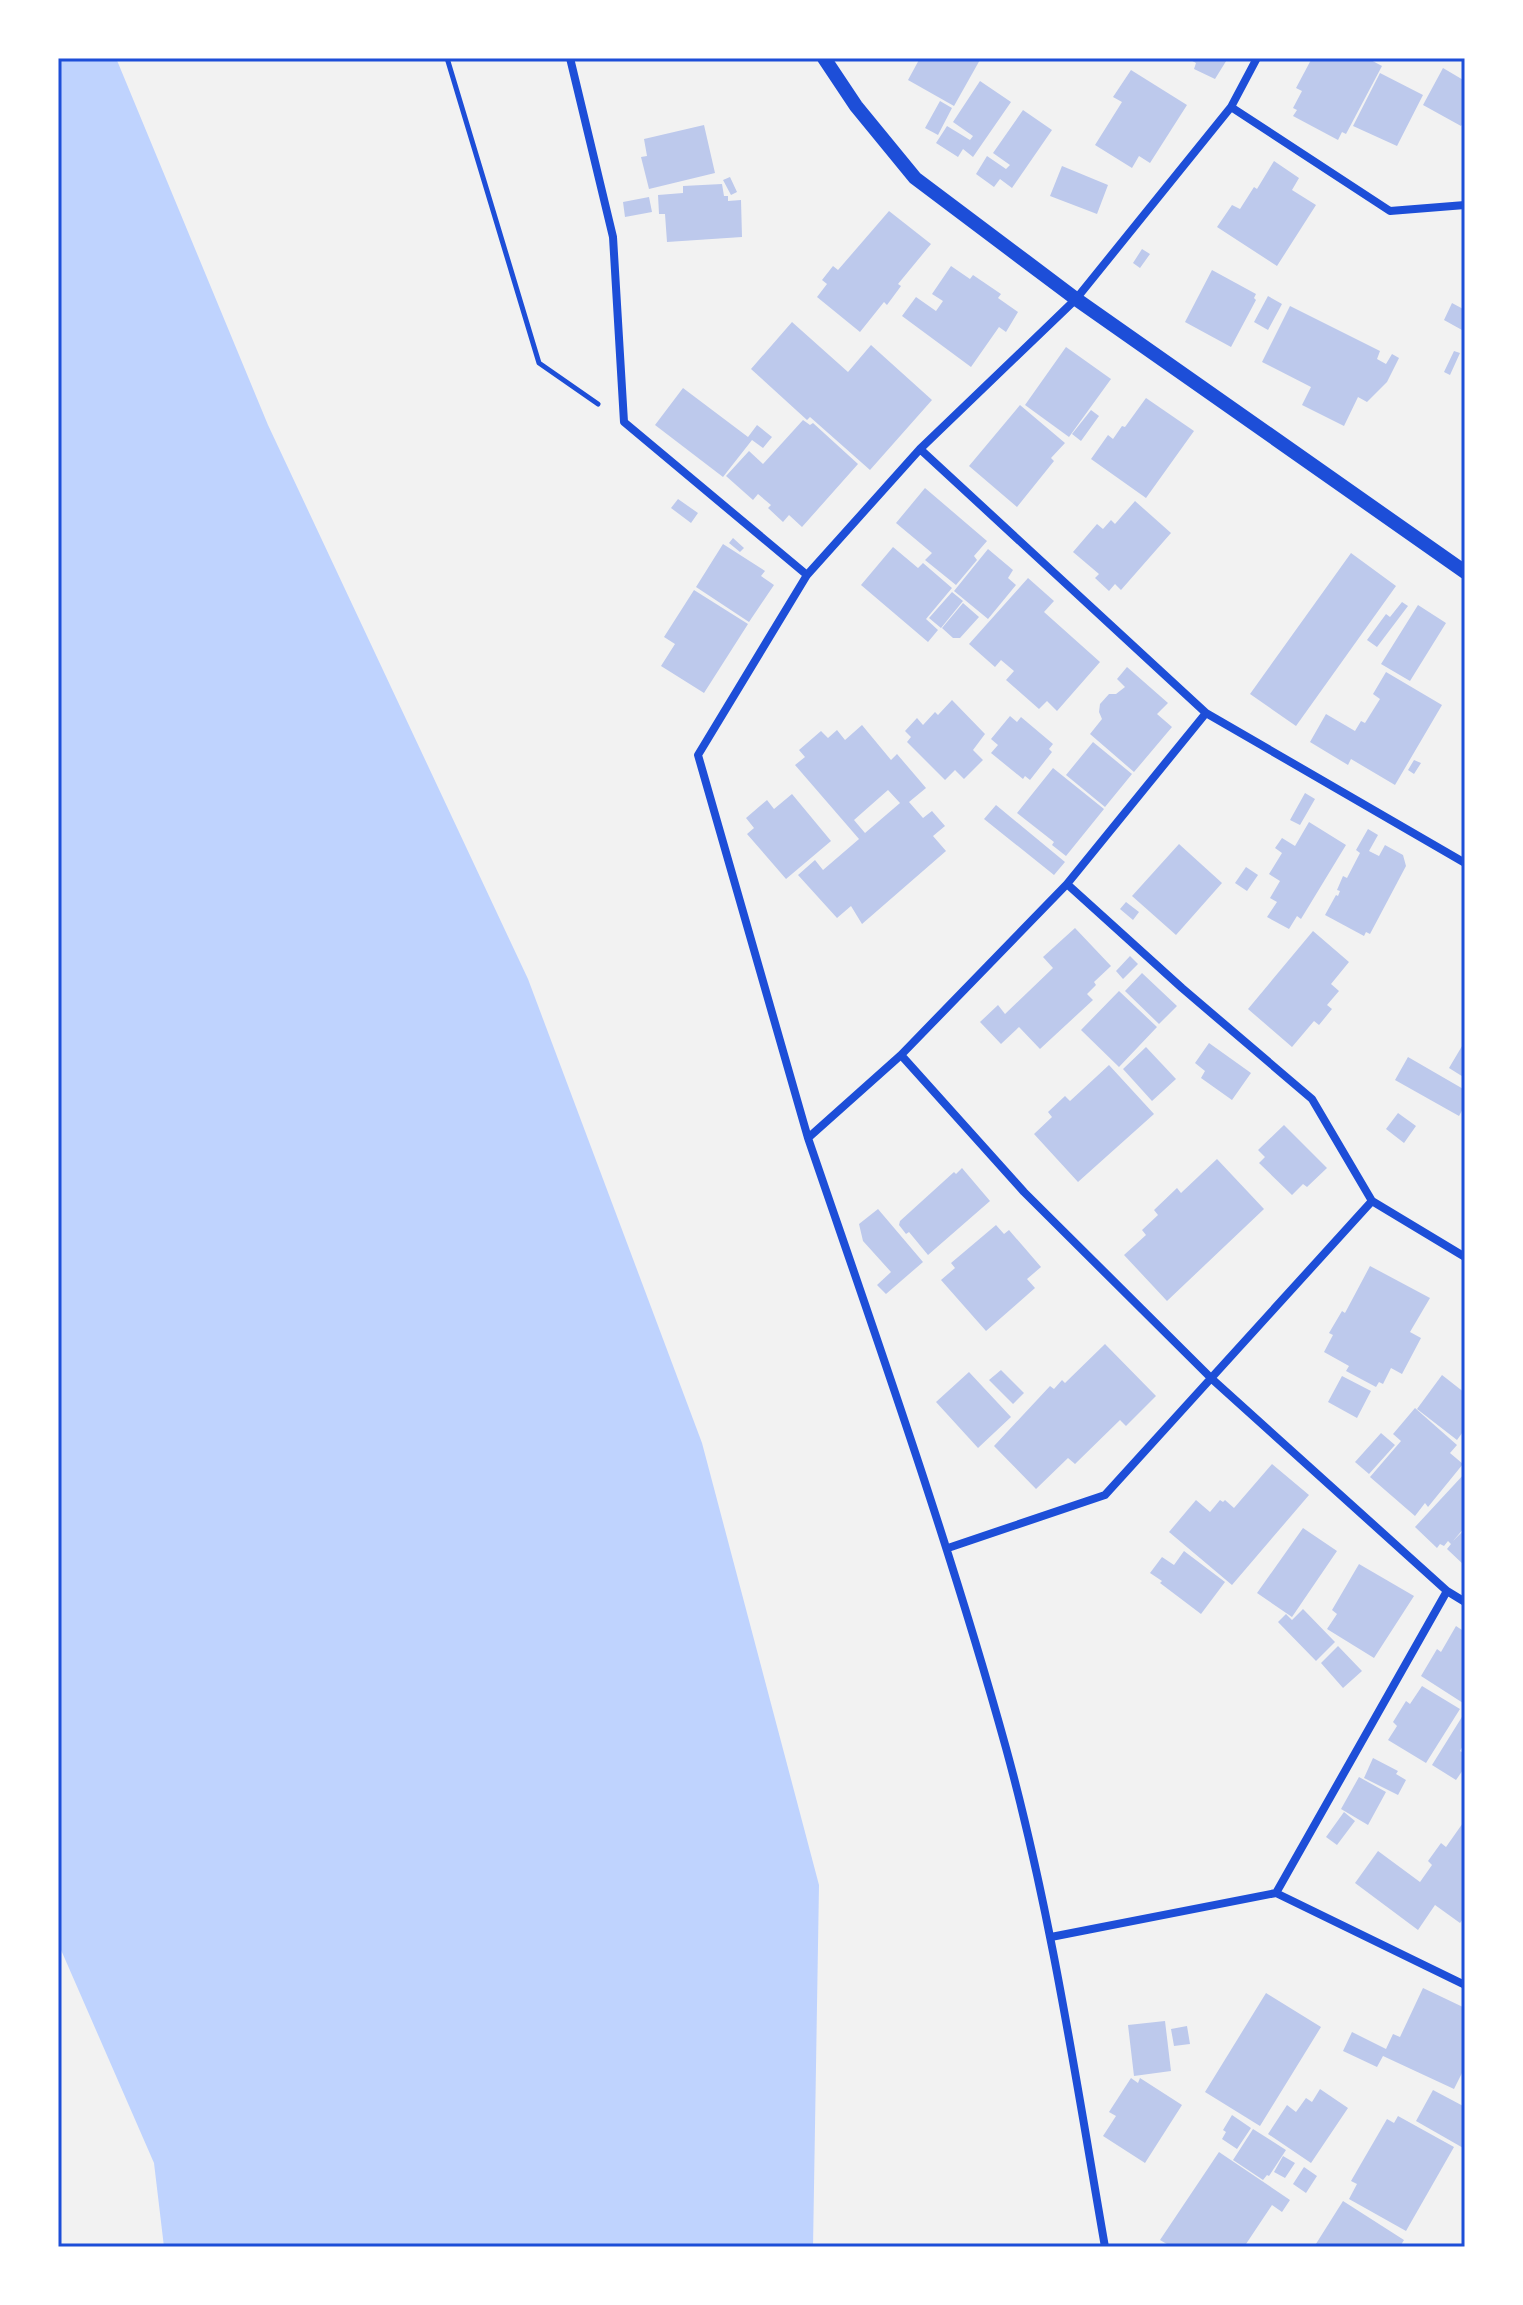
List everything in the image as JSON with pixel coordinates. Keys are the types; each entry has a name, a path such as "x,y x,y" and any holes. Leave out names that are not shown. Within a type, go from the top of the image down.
{"street":[{"path":"570,58 613,237 624,422 807,575"},
{"path":"824,58 856,106 915,178 1076,299 1465,572"},
{"path":"1105,2247 1051,1937 1007,1751 948,1548 808,1138 698,755 807,575 920,449 1076,299 1231,107 1257,58"},
{"path":"1231,107 1390,211 1465,205"},
{"path":"920,449 1206,713 1465,863"},
{"path":"808,1138 901,1055 1067,884 1206,713"},
{"path":"1067,884 1312,1099 1372,1201 1465,1257"},
{"path":"901,1055 1024,1192 1212,1379 1447,1591 1465,1602"},
{"path":"948,1548 1105,1495 1372,1201"},
{"path":"1276,1893 1447,1591"},
{"path":"1051,1937 1276,1893 1465,1985"}],"path":[{"path":"447,58 539,363 624,422"}],"water":[{"path":"58,58 116,58 268,425 528,979 702,1443 819,1885 813,2247 164,2247 154,2163 58,1943"}],"building":[{"path":"920,58 981,58 954,106 908,80"},
{"path":"1187,58 1228,58 1215,79 1194,69 1196,63"},
{"path":"1312,58 1367,58 1382,66 1346,134 1342,132 1338,140 1293,116 1297,110 1293,108 1302,91 1296,88"},
{"path":"1443,68 1465,81 1465,120 1461,126 1423,105"},
{"path":"1131,70 1187,105 1150,163 1139,156 1132,168 1095,145 1122,102 1113,97"},
{"path":"1380,73 1423,95 1397,146 1353,126"},
{"path":"980,81 1011,102 973,157 963,149 958,157 936,143 947,126 970,140 973,136 953,122"},
{"path":"940,101 952,108 938,135 925,128"},
{"path":"1023,110 1052,130 1012,188 1000,179 994,187 976,174 987,156 1006,169 1010,165 993,153"},
{"path":"704,125 715,173 649,189 641,157 647,156 644,139"},
{"path":"1274,161 1299,178 1292,190 1316,205 1277,266 1217,227 1232,205 1240,209"},
{"path":"1062,166 1108,185 1097,214 1050,196"},
{"path":"730,177 737,192 731,195 723,180"},
{"path":"722,184 728,201 741,200 742,237 667,242 665,214 659,214 658,195 683,193 683,186"},
{"path":"649,197 652,212 625,217 623,202"},
{"path":"889,211 931,244 898,284 901,286 887,305 884,302 860,332 817,297 827,284 822,280 833,266 838,270"},
{"path":"1142,249 1150,254 1140,268 1133,263"},
{"path":"951,266 970,279 973,275 1001,294 998,298 1018,312 1006,332 999,327 971,367 902,316 916,297 936,311 943,301 932,294"},
{"path":"1212,270 1256,294 1256,300 1231,347 1185,322"},
{"path":"1268,296 1282,304 1268,330 1254,322"},
{"path":"1452,303 1465,310 1462,330 1444,320"},
{"path":"1290,306 1380,351 1377,359 1386,364 1392,354 1399,358 1387,382 1367,402 1358,397 1344,426 1302,405 1311,387 1262,362"},
{"path":"792,322 848,372 871,345 932,400 870,470 810,417 807,420 751,369"},
{"path":"1066,347 1111,379 1069,437 1025,405"},
{"path":"1454,351 1460,353 1450,375 1444,372"},
{"path":"683,388 748,437 757,425 772,437 763,448 752,440 723,477 655,425"},
{"path":"1146,398 1194,431 1146,498 1091,459 1108,435 1113,439 1122,426 1125,427"},
{"path":"1020,405 1065,443 1017,507 969,466"},
{"path":"1091,410 1099,416 1081,441 1072,434"},
{"path":"803,420 810,425 813,423 858,464 802,527 789,515 783,522 758,494 753,500 726,476 749,451 763,464"},
{"path":"925,488 987,541 974,556 977,560 956,585 925,560 932,553 896,523"},
{"path":"678,499 698,513 691,523 671,508"},
{"path":"1135,501 1171,533 1121,590 1115,584 1109,591 1095,578 1099,574 1073,552 1097,524 1103,529 1111,520 1115,524"},
{"path":"733,538 744,548 740,552 729,543"},
{"path":"723,544 765,571 761,576 774,585 749,622 696,587"},
{"path":"893,547 918,568 923,563 952,588 926,619 938,630 928,642 861,585"},
{"path":"988,549 1013,570 1008,578 1016,585 988,619 954,591"},
{"path":"1351,553 1396,586 1296,726 1250,694"},
{"path":"1028,578 1054,601 1044,612 1100,662 1057,711 1047,701 1039,709 1006,680 1014,671 1001,660 995,667 969,644"},
{"path":"694,590 748,624 704,693 661,666 675,644 664,637"},
{"path":"952,592 963,601 941,628 929,618"},
{"path":"1402,602 1408,606 1377,647 1367,640 1386,614 1390,617"},
{"path":"963,603 979,617 960,638 953,638 942,628"},
{"path":"1418,605 1446,623 1410,681 1381,664"},
{"path":"1127,667 1168,703 1157,714 1172,727 1134,772 1090,734 1102,719 1100,704 1109,694 1116,694 1125,687 1117,679"},
{"path":"1386,672 1442,705 1395,785 1351,759 1348,765 1310,742 1326,714 1355,731 1361,721 1365,723 1380,699 1373,694"},
{"path":"952,700 985,734 973,750 983,760 964,779 955,770 945,780 907,742 911,737 905,731 917,718 923,725"},
{"path":"1010,716 1017,722 1021,717 1053,744 1049,749 1052,752 1030,780 1025,776 1023,779 991,753 998,745 991,739"},
{"path":"862,725 891,760 897,754 926,788 909,802 923,818 932,811 945,826 933,836 946,851 862,924 851,906 837,918 798,875 815,860 823,870 859,839 795,765 805,757 799,750 821,731 828,738 837,730 845,740","holes":["888,790 900,803 865,833 854,820"]},
{"path":"1093,742 1132,774 1105,807 1066,775"},
{"path":"1414,760 1421,763 1414,774 1408,770"},
{"path":"1053,768 1104,809 1066,856 1052,845 1054,842 1017,813"},
{"path":"1305,793 1315,799 1300,825 1290,820"},
{"path":"792,794 831,841 786,879 747,834 754,828 746,818 767,800 774,809"},
{"path":"996,805 1065,862 1054,875 984,819"},
{"path":"1309,822 1346,845 1301,919 1297,916 1289,929 1267,917 1277,902 1270,898 1280,881 1269,874 1282,853 1275,848 1282,838 1295,846"},
{"path":"1368,829 1378,835 1369,851 1379,856 1385,845 1403,855 1406,866 1370,934 1366,932 1364,936 1325,915 1338,896 1340,891 1337,890 1343,876 1347,878 1360,853 1356,850"},
{"path":"1179,844 1222,883 1176,935 1132,896"},
{"path":"1246,867 1258,875 1247,891 1235,883"},
{"path":"1126,902 1139,912 1133,920 1120,909"},
{"path":"1075,928 1111,966 1094,982 1096,985 1087,994 1093,1000 1040,1049 1019,1027 1001,1044 980,1022 998,1005 1005,1014 1053,968 1043,957"},
{"path":"1313,931 1349,962 1331,984 1339,991 1327,1005 1332,1009 1319,1025 1314,1021 1292,1047 1248,1009"},
{"path":"1130,956 1138,964 1123,979 1116,971"},
{"path":"1142,973 1177,1006 1159,1024 1125,991"},
{"path":"1119,991 1157,1027 1119,1067 1081,1030"},
{"path":"1465,1041 1465,1078 1449,1068"},
{"path":"1209,1043 1251,1073 1232,1100 1201,1078 1205,1071 1195,1063"},
{"path":"1146,1047 1176,1079 1152,1101 1123,1069"},
{"path":"1408,1057 1465,1090 1465,1105 1459,1116 1395,1080"},
{"path":"1109,1065 1154,1114 1078,1182 1034,1134 1052,1117 1048,1112 1065,1096 1070,1101"},
{"path":"1398,1113 1416,1126 1404,1143 1386,1129"},
{"path":"1284,1125 1327,1168 1307,1187 1303,1184 1292,1195 1259,1163 1265,1157 1258,1150"},
{"path":"1217,1159 1264,1209 1167,1301 1124,1255 1146,1235 1142,1230 1158,1215 1154,1210 1177,1188 1181,1193"},
{"path":"962,1168 990,1201 928,1255 909,1232 906,1234 899,1225 900,1221"},
{"path":"878,1209 923,1262 886,1294 877,1285 891,1272 863,1241 859,1224"},
{"path":"996,1225 1004,1234 1009,1230 1041,1267 1027,1279 1035,1288 986,1331 941,1280 955,1268 951,1263"},
{"path":"1370,1266 1430,1298 1410,1332 1421,1338 1402,1374 1391,1368 1383,1384 1379,1382 1376,1387 1346,1371 1349,1366 1324,1352 1333,1335 1329,1333 1342,1311 1345,1313"},
{"path":"1105,1344 1156,1396 1126,1426 1120,1420 1075,1464 1068,1458 1036,1489 994,1446 1050,1386 1054,1389 1062,1380 1065,1383"},
{"path":"1001,1370 1024,1393 1013,1404 989,1380"},
{"path":"969,1372 1011,1417 978,1448 936,1402"},
{"path":"1442,1375 1465,1393 1465,1429 1457,1440 1417,1409"},
{"path":"1342,1376 1371,1391 1357,1418 1328,1402"},
{"path":"1415,1408 1457,1445 1450,1453 1463,1464 1428,1507 1425,1503 1415,1516 1370,1477 1401,1441 1393,1434"},
{"path":"1381,1433 1395,1445 1369,1474 1355,1462"},
{"path":"1272,1464 1309,1495 1232,1585 1169,1532 1196,1500 1210,1512 1220,1500 1225,1500 1234,1508"},
{"path":"1465,1473 1465,1527 1453,1541 1465,1529 1465,1566 1447,1549 1451,1544 1448,1541 1437,1548 1415,1527"},
{"path":"1303,1528 1337,1551 1292,1617 1257,1593"},
{"path":"1184,1551 1225,1582 1201,1614 1150,1573 1162,1557 1174,1565"},
{"path":"1359,1564 1414,1596 1374,1658 1327,1629 1337,1614 1332,1610"},
{"path":"1303,1609 1335,1642 1316,1661 1278,1622 1286,1614 1292,1620"},
{"path":"1456,1626 1465,1632 1463,1703 1421,1676 1437,1649 1441,1652"},
{"path":"1338,1646 1362,1671 1343,1688 1321,1663"},
{"path":"1422,1686 1460,1709 1426,1763 1388,1740 1397,1726 1393,1722 1406,1701 1410,1704"},
{"path":"1465,1712 1465,1742 1460,1751 1465,1754 1465,1767 1456,1780 1432,1765"},
{"path":"1373,1758 1398,1771 1396,1774 1406,1780 1398,1795 1364,1778"},
{"path":"1359,1777 1386,1792 1368,1825 1341,1809"},
{"path":"1344,1812 1355,1821 1337,1845 1326,1837"},
{"path":"1465,1820 1465,1916 1460,1923 1435,1905 1418,1930 1355,1883 1378,1851 1420,1882 1432,1865 1428,1861 1441,1843 1446,1847"},
{"path":"1423,1988 1465,2008 1465,2067 1454,2089 1383,2056 1377,2067 1343,2051 1352,2032 1386,2049 1393,2034 1400,2037"},
{"path":"1266,1993 1321,2027 1260,2126 1205,2092"},
{"path":"1165,2021 1171,2071 1134,2076 1128,2025"},
{"path":"1187,2026 1190,2044 1174,2046 1171,2029"},
{"path":"1131,2078 1138,2083 1140,2078 1182,2105 1145,2163 1103,2136 1116,2116 1109,2112"},
{"path":"1320,2089 1348,2108 1311,2163 1268,2134 1287,2105 1296,2112 1306,2098 1312,2102"},
{"path":"1433,2090 1465,2107 1465,2149 1416,2121"},
{"path":"1232,2115 1251,2128 1237,2149 1222,2139 1226,2132 1223,2130"},
{"path":"1398,2116 1454,2147 1406,2231 1349,2199 1357,2184 1351,2181 1387,2119 1394,2123"},
{"path":"1253,2129 1286,2150 1263,2180 1233,2160"},
{"path":"1219,2152 1290,2200 1282,2212 1272,2205 1244,2247 1172,2247 1160,2240"},
{"path":"1283,2156 1295,2163 1285,2178 1274,2172"},
{"path":"1304,2167 1317,2176 1306,2193 1293,2184"},
{"path":"1343,2201 1404,2240 1401,2245 1405,2247 1314,2247"}]}
